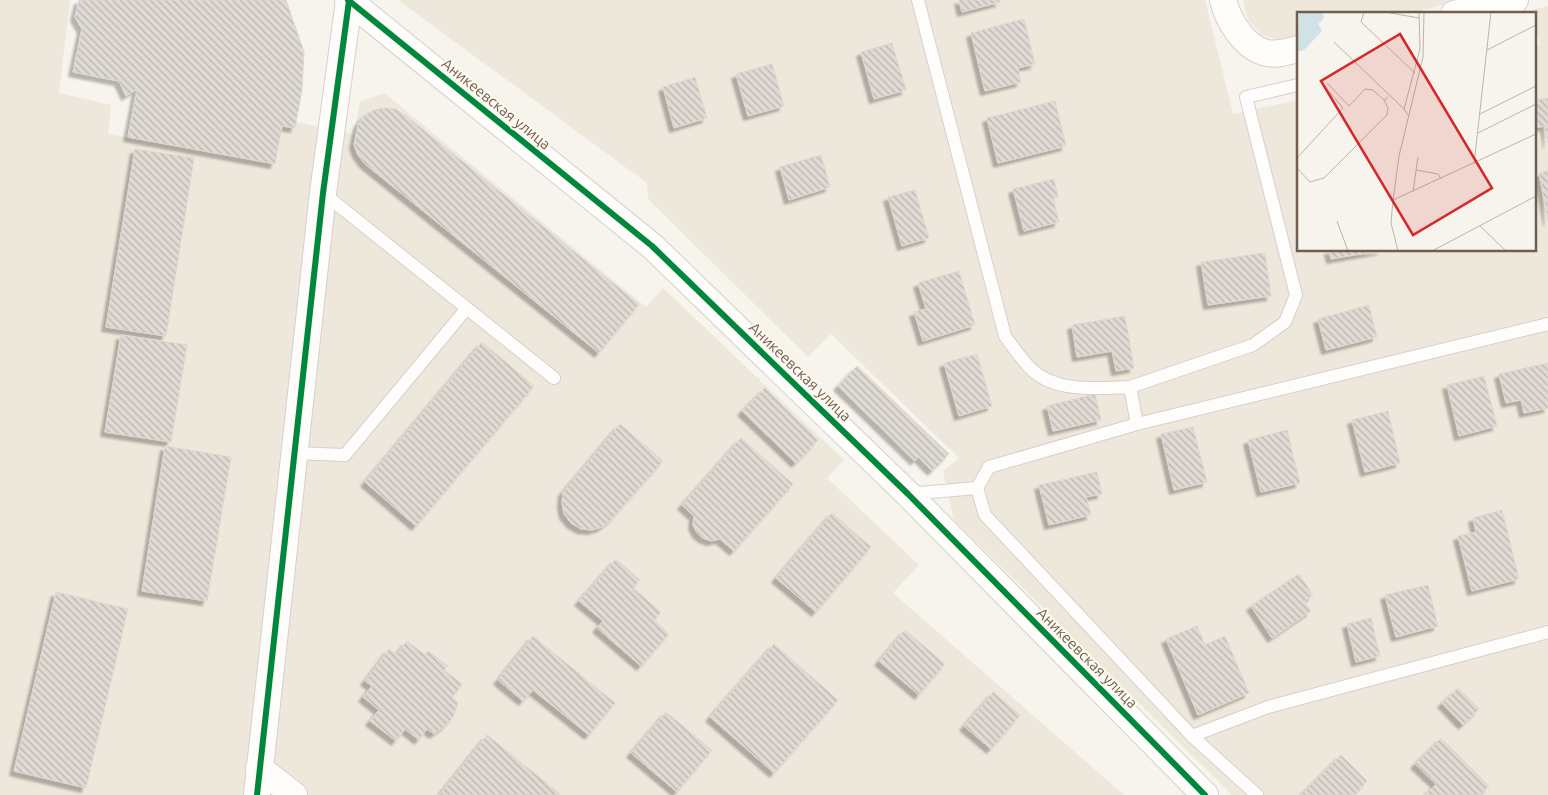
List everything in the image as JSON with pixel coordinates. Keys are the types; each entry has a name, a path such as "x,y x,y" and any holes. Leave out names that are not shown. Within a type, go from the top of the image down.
{"street":[{"path":"258,795 259,768 322,192 349,0"},
{"name":"Аникеевская улица","path":"349,0 652,246 908,494 1204,795"},
{"path":"1223,0 1227,18 1249,43 1264,52 1279,54 1297,49"},
{"path":"1463,12 1515,0"},
{"path":"259,768 294,795"}],"lane":[{"path":"918,0 1005,336 1033,370 1052,381 1080,388 1130,387 1253,345 1285,322 1296,295 1246,97 1297,85"},
{"path":"322,192 554,378"},
{"path":"294,453 345,455 467,308"},
{"path":"1257,795 1192,736 985,515 977,488 989,467 1137,424 1548,324"},
{"path":"1130,387 1137,424"},
{"path":"908,494 977,488"},
{"path":"1192,736 1268,706 1548,632"}],"shaded area":[{"path":"0,0 70,0 59,93 111,105 108,134 275,164 282,126 295,128 296,122 354,134 360,102 384,93 646,307 663,288 844,460 827,478 919,565 893,593 1124,795 0,795"},
{"path":"398,0 1205,0 1233,114 1297,100 1297,251 1536,251 1536,46 1540,45 1536,28 1536,12 1532,12 1532,10 1548,6 1548,795 1232,795 954,520 943,471 959,458 831,334 808,357 648,199 647,183"},
{"path":"1243,0 1463,0 1414,12 1297,12 1297,39 1276,40 1261,34 1248,20"}],"building":[{"path":"79,0 286,0 304,52 302,90 295,128 282,126 275,164 128,137 137,89 126,96 119,81 73,72 82,29 75,17"},
{"path":"959,0 999,0 1000,2 962,12"},
{"path":"1024,19 1035,64 1018,68 1021,82 985,91 971,33"},
{"path":"892,43 906,90 874,99 861,52"},
{"path":"772,64 784,106 748,116 736,74"},
{"path":"695,77 707,118 674,128 663,87"},
{"path":"1548,98 1548,143 1545,126 1536,128 1536,100"},
{"path":"1055,101 1066,146 998,163 987,118"},
{"path":"395,109 405,115 639,304 599,353 365,164 358,155 354,145 358,124 364,116 374,110"},
{"path":"135,149 194,158 166,336 106,327"},
{"path":"821,155 830,187 789,200 780,167"},
{"path":"1548,171 1548,221 1539,173"},
{"path":"1054,179 1058,197 1053,198 1059,222 1024,231 1013,189"},
{"path":"915,190 929,238 902,246 888,197"},
{"path":"1329,251 1376,251 1331,259"},
{"path":"1265,253 1271,296 1208,305 1201,262"},
{"path":"959,271 975,325 923,341 914,312 926,309 918,283"},
{"path":"1369,305 1377,337 1326,350 1318,319"},
{"path":"1125,316 1134,368 1116,371 1112,351 1077,357 1072,325"},
{"path":"121,335 187,345 171,442 105,432"},
{"path":"482,342 534,386 416,526 365,482"},
{"path":"977,354 992,406 959,416 944,363"},
{"path":"1548,363 1548,408 1524,413 1521,400 1506,403 1499,374"},
{"path":"857,366 949,454 932,471 918,457 915,461 838,386"},
{"path":"1484,376 1497,426 1459,436 1447,385"},
{"path":"765,388 818,440 796,463 742,411"},
{"path":"1095,394 1101,420 1053,431 1047,406"},
{"path":"1388,411 1400,463 1365,472 1352,420"},
{"path":"620,424 663,461 611,520 602,527 592,530 581,529 571,523 564,514 563,492"},
{"path":"1193,427 1207,482 1174,490 1161,434"},
{"path":"1287,430 1300,483 1261,492 1248,440"},
{"path":"741,438 793,484 734,551 720,539 711,541 697,533 693,525 694,516 682,505"},
{"path":"165,446 231,457 207,601 142,591"},
{"path":"1097,472 1102,494 1086,497 1091,515 1049,525 1039,485"},
{"path":"1502,510 1519,579 1472,591 1458,536 1476,532 1473,518"},
{"path":"832,513 871,547 816,612 776,578"},
{"path":"616,559 640,580 633,588 661,612 654,620 669,634 641,666 597,628 603,621 579,601"},
{"path":"1299,574 1313,595 1304,601 1311,611 1272,638 1251,606"},
{"path":"1428,585 1438,626 1396,637 1385,595"},
{"path":"56,592 128,609 86,788 14,771"},
{"path":"1371,618 1380,656 1356,662 1347,624"},
{"path":"1197,626 1205,645 1225,636 1249,693 1198,715 1166,639"},
{"path":"905,630 945,664 919,695 879,661"},
{"path":"533,636 615,703 589,735 533,690 523,701 498,680"},
{"path":"407,641 425,655 428,651 448,666 444,670 462,684 452,698 458,703 453,717 445,726 434,734 427,729 419,740 405,729 396,741 370,721 379,710 363,697 372,686 365,681 389,649 396,655"},
{"path":"774,644 838,700 774,773 710,717"},
{"path":"1458,688 1479,709 1463,725 1442,703"},
{"path":"993,692 1020,715 991,749 964,726"},
{"path":"666,712 712,750 677,792 631,753"},
{"path":"487,735 560,794 439,795"},
{"path":"1441,738 1489,786 1480,795 1425,795 1436,784 1415,764"},
{"path":"1341,755 1367,781 1354,795 1301,795"}],"cycle path":[{"path":"348,0 652,246 908,494 1205,795"},
{"path":"257,795 323,193 349,1"}]}
